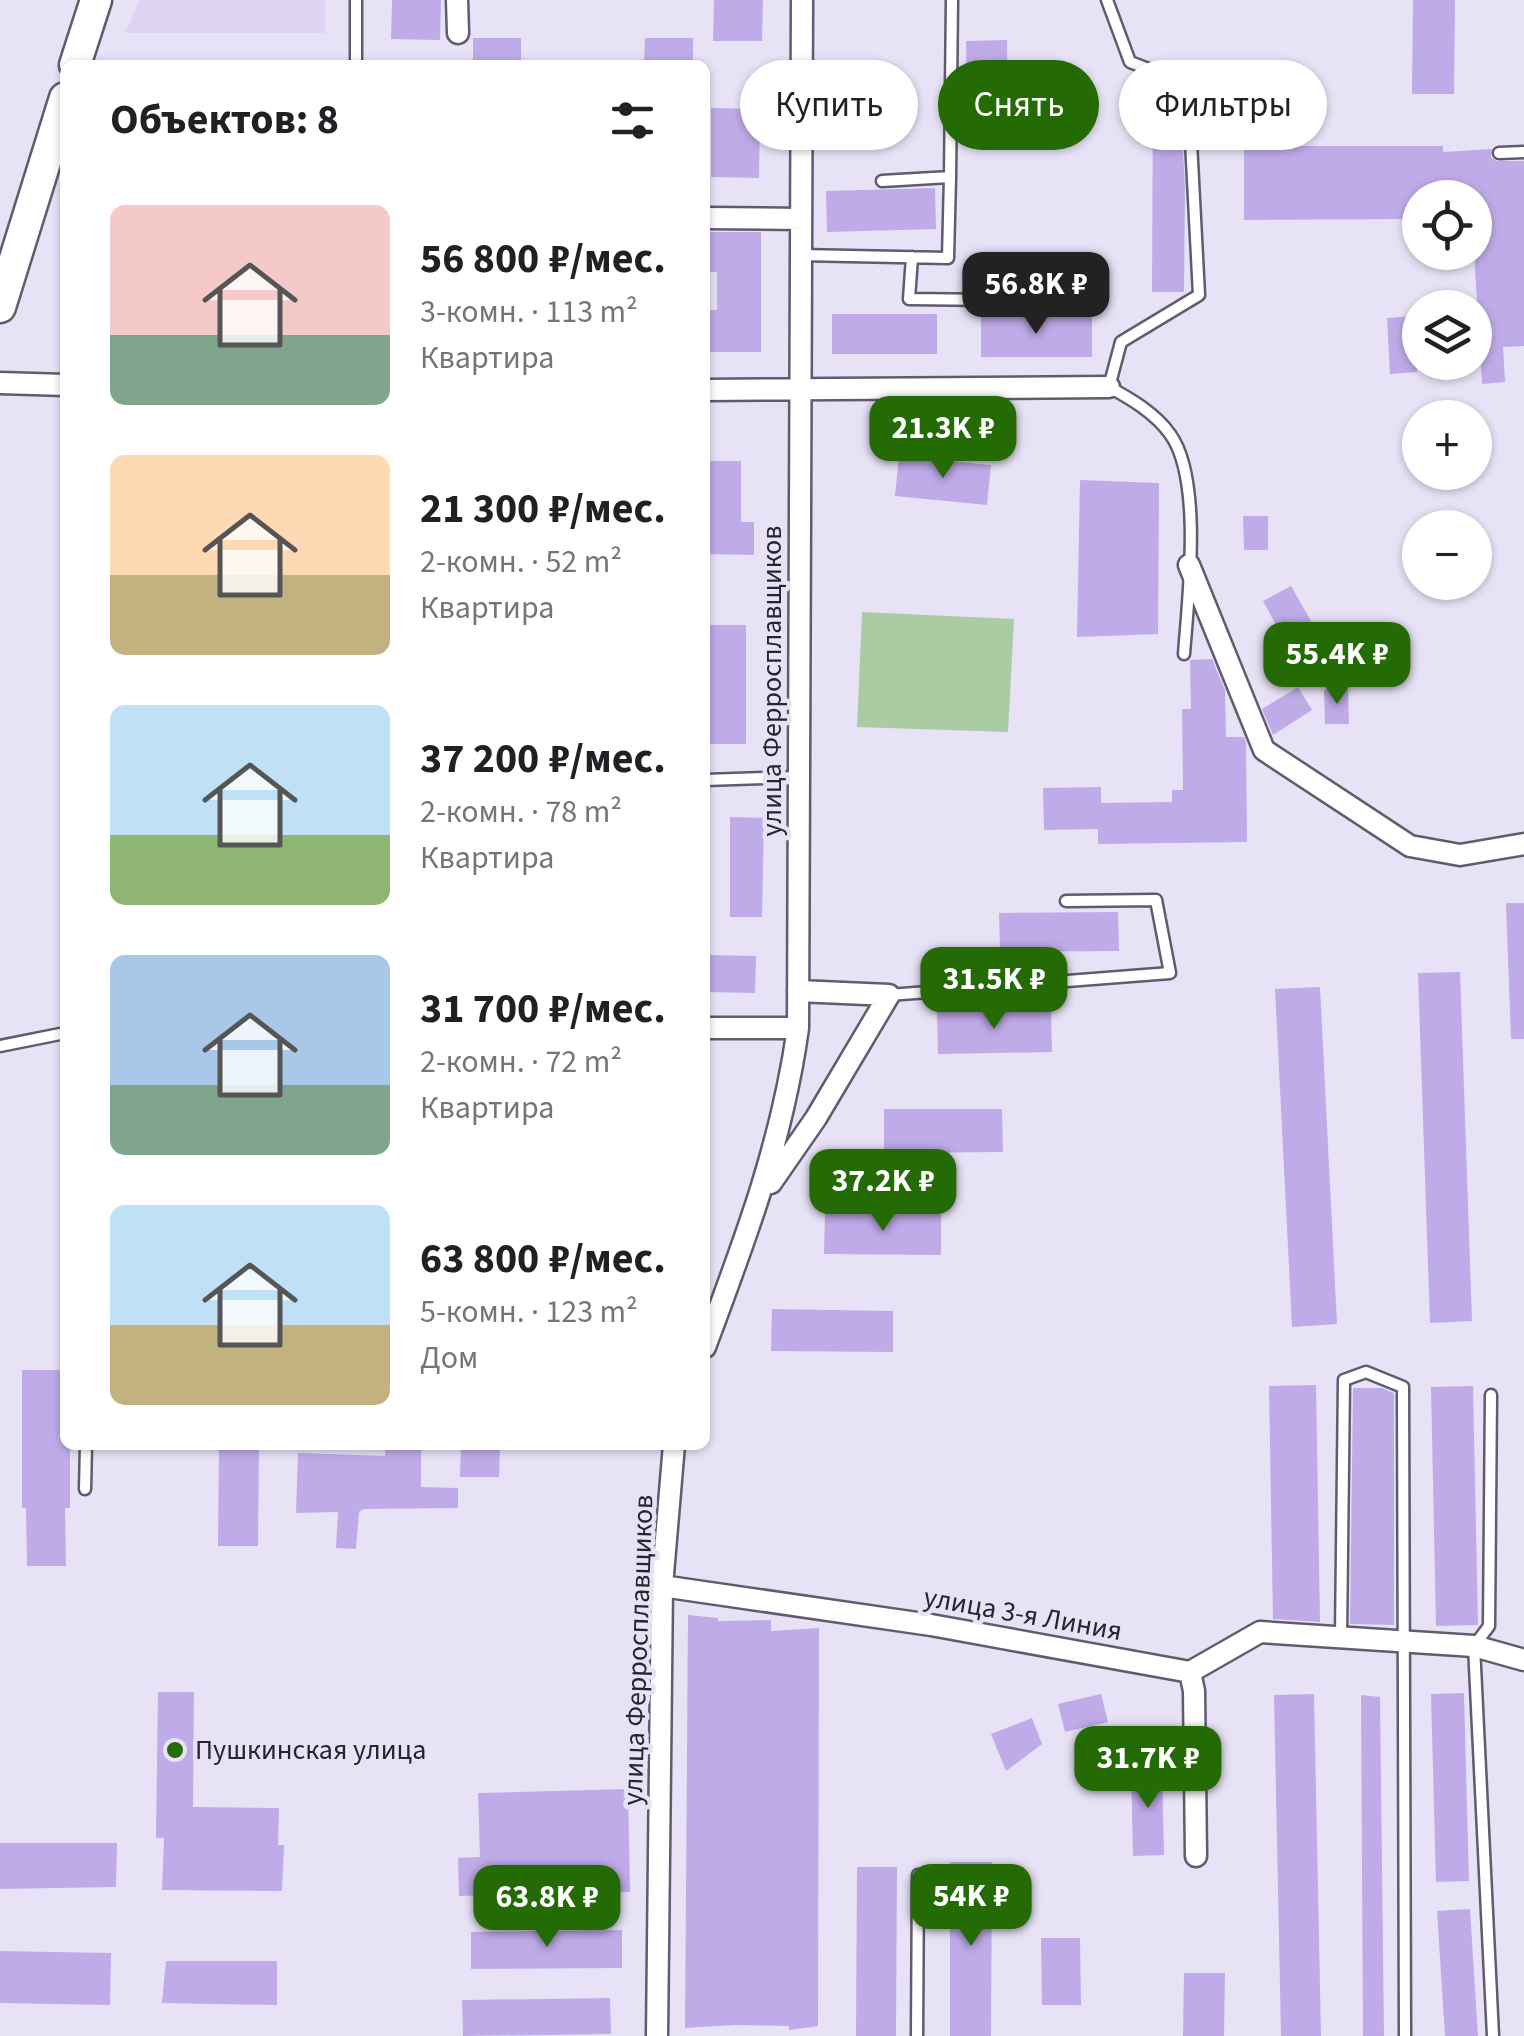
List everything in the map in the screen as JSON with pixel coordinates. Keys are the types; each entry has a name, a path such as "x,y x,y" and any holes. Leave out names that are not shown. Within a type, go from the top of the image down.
{"main road":[{"path":"77,60 96,0"},
{"path":"0,307 60,114"}],"street":[{"path":"457,0 458,33"},
{"name":"улица Ферросплавщиков","path":"710,1335 761,1198 789,1091 798,1028 802,0"},
{"path":"710,218 801,219"},
{"path":"0,383 60,386"},
{"path":"710,390 1109,387"},
{"path":"1189,565 1264,750 1410,846 1460,856 1524,844"},
{"path":"761,1198 816,1118 889,995 798,991"},
{"path":"710,1028 798,1028"},
{"name":"улица Ферросплавщиков","path":"657,2036 662,1586 674,1450"},
{"name":"улица 3-я Линия","path":"662,1586 931,1625 1190,1672"},
{"path":"1196,1856 1194,1692 1190,1672 1260,1632 1474,1646 1524,1660"}],"lane":[{"path":"356,0 356,60"},
{"path":"800,255 948,258 952,0"},
{"path":"1107,0 1130,62 1188,84 1198,295 1122,342 1109,387 1139,404 1171,435 1186,474 1189,565 1184,654"},
{"path":"1500,152 1524,152"},
{"path":"882,181 950,177"},
{"path":"912,258 909,299 996,300"},
{"path":"710,780 799,777"},
{"path":"889,995 1170,973 1156,900 1066,901"},
{"path":"0,1046 60,1034"},
{"path":"1341,1638 1344,1380 1366,1372 1403,1387 1404,2036"},
{"path":"1491,1395 1489,1626 1474,1646 1493,2036"},
{"path":"85,1489 86,1450"},
{"path":"917,2036 918,1875"}],"shaded area":[{"path":"140,0 325,0 325,33 125,33"}],"green space":[{"path":"862,612 1014,619 1008,732 857,727"}],"building":[{"path":"392,0 441,0 440,40 391,39"},
{"path":"714,0 763,0 762,41 713,41"},
{"path":"1413,0 1455,0 1454,94 1412,94"},
{"path":"473,38 521,38 521,60 473,60"},
{"path":"645,38 693,38 693,60 644,60"},
{"path":"1007,40 1007,60 966,60 966,41"},
{"path":"711,108 740,109 740,150 759,150 759,178 711,177"},
{"path":"1443,146 1443,152 1492,149 1491,157 1496,161 1524,161 1524,346 1503,347 1505,382 1482,384 1482,380 1492,380 1492,290 1476,290 1475,270 1492,270 1492,180 1402,180 1402,219 1244,220 1244,150"},
{"path":"1153,150 1183,150 1184,292 1152,292"},
{"path":"935,188 936,229 827,232 826,191"},
{"path":"710,232 761,232 761,352 710,352 710,310 717,310 717,272 710,272"},
{"path":"832,314 937,314 937,354 832,354"},
{"path":"981,316 1092,317 1092,357 981,357"},
{"path":"1402,317 1402,373 1390,374 1387,318"},
{"path":"899,456 991,465 987,505 895,496"},
{"path":"710,461 741,461 741,522 754,522 754,555 710,554"},
{"path":"1080,480 1159,483 1158,634 1077,637"},
{"path":"1243,516 1268,516 1268,550 1244,550"},
{"path":"1291,586 1311,621 1282,636 1263,601"},
{"path":"710,625 746,625 746,744 710,744"},
{"path":"1212,659 1225,690 1226,737 1244,737 1246,742 1247,842 1098,844 1098,829 1044,830 1043,788 1101,787 1101,803 1172,802 1172,790 1183,790 1182,709 1191,709 1190,660"},
{"path":"1298,687 1312,710 1273,735 1262,709"},
{"path":"1348,689 1349,724 1325,724 1324,690"},
{"path":"730,817 764,818 762,917 730,917"},
{"path":"1506,903 1524,903 1524,1039 1511,1039"},
{"path":"1118,912 1119,951 1000,952 999,913"},
{"path":"710,955 756,956 755,993 710,992"},
{"path":"1460,972 1472,1321 1430,1323 1418,973"},
{"path":"1320,987 1337,1324 1292,1327 1275,989"},
{"path":"1051,1010 1052,1052 938,1054 937,1012"},
{"path":"884,1109 1002,1109 1003,1152 884,1153"},
{"path":"825,1212 941,1213 941,1255 824,1254"},
{"path":"772,1309 893,1311 893,1352 771,1351"},
{"path":"22,1370 60,1370 60,1450 70,1450 66,1566 27,1566 26,1508 22,1508"},
{"path":"1316,1385 1320,1622 1273,1619 1269,1386"},
{"path":"1473,1386 1478,1625 1436,1626 1431,1387"},
{"path":"1353,1388 1382,1388 1394,1393 1394,1625 1350,1624"},
{"path":"219,1450 259,1450 258,1546 218,1546"},
{"path":"385,1450 421,1450 421,1487 458,1488 458,1508 364,1509 359,1512 356,1549 336,1548 338,1512 296,1513 298,1453 385,1456"},
{"path":"461,1450 500,1450 499,1477 460,1477"},
{"path":"688,1615 718,1621 771,1620 771,1631 819,1628 818,2026 789,2030 789,2026 685,2028"},
{"path":"158,1692 194,1692 193,1807 279,1808 278,1845 284,1845 282,1891 162,1890 164,1838 156,1838"},
{"path":"1464,1693 1469,1881 1436,1882 1431,1694"},
{"path":"1101,1694 1108,1722 1065,1732 1058,1704"},
{"path":"1314,1694 1321,2036 1281,2036 1274,1695"},
{"path":"1361,1695 1380,1697 1384,2036 1363,2036"},
{"path":"1032,1718 1042,1744 1006,1771 991,1734"},
{"path":"1162,1767 1164,1855 1133,1856 1131,1768"},
{"path":"628,1789 630,1892 459,1896 458,1858 480,1857 478,1793"},
{"path":"0,1843 117,1843 116,1887 0,1889"},
{"path":"950,1862 992,1862 991,2036 950,2036"},
{"path":"857,1867 897,1867 896,2036 856,2036"},
{"path":"1470,1909 1478,2036 1445,2036 1437,1911"},
{"path":"622,1930 622,1968 471,1969 471,1932"},
{"path":"1041,1938 1080,1938 1081,2005 1042,2005"},
{"path":"0,1951 111,1953 110,2005 0,2003"},
{"path":"166,1961 277,1961 277,2005 162,2003"},
{"path":"1184,1973 1225,1973 1224,2036 1183,2036"},
{"path":"610,1998 611,2034 463,2036 462,2000"}],"place":[{"name":"Пушкинская улица","path":"175,1750"}]}
